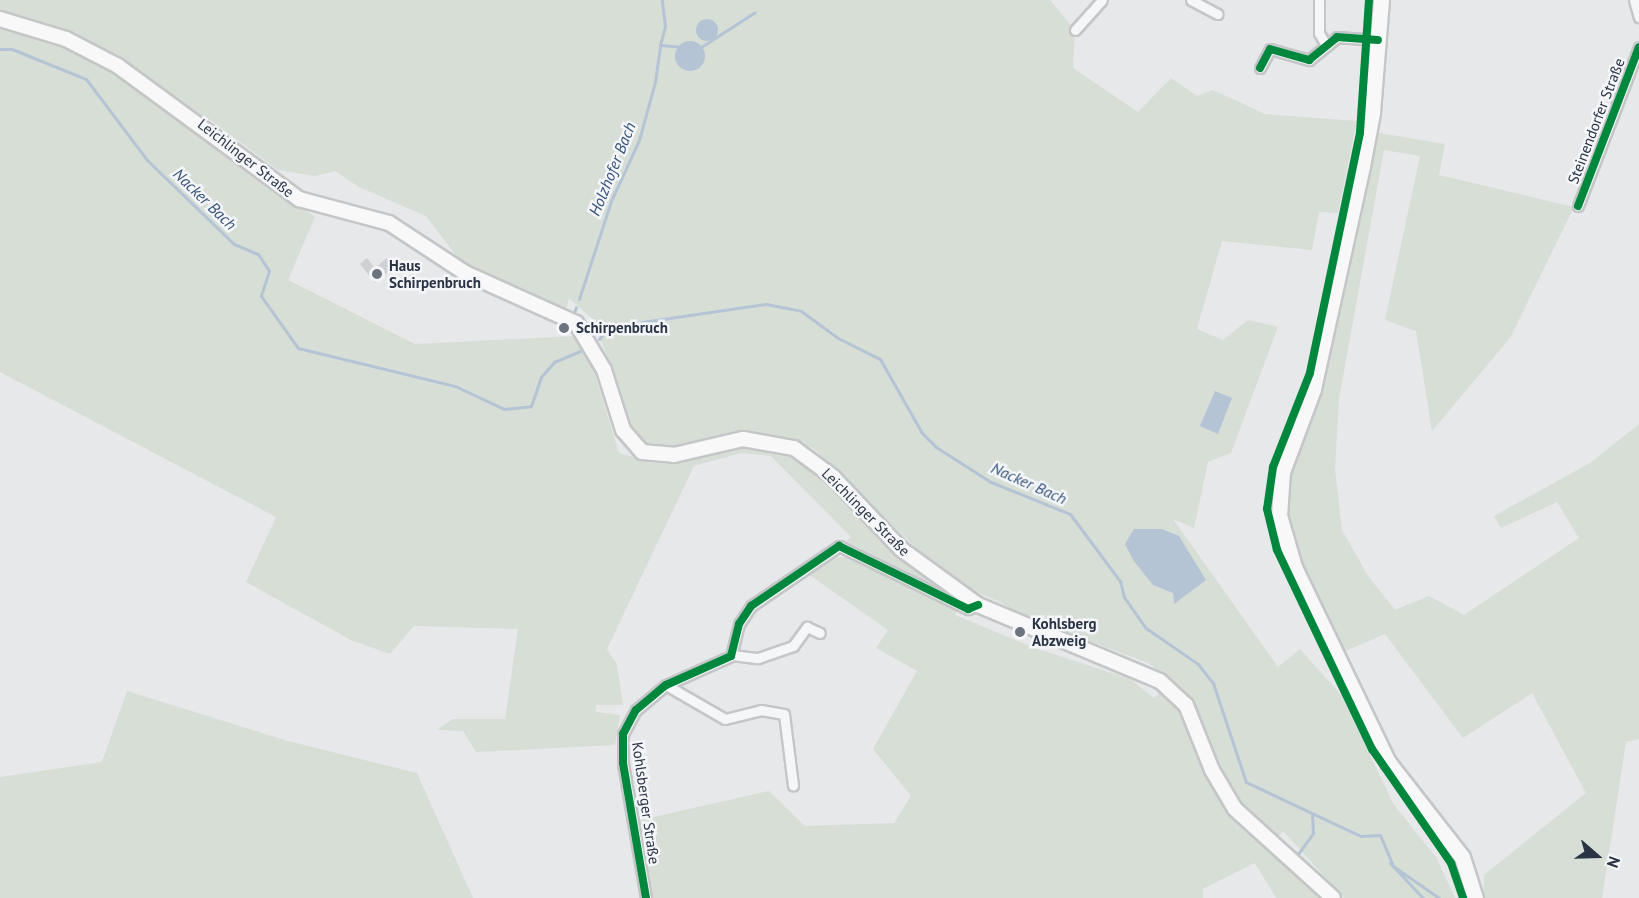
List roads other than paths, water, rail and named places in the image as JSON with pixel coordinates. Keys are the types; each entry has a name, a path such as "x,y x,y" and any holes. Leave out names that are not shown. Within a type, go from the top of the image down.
{"main road":[{"path":"1381,0 1362,166 1313,389 1282,472 1279,515 1294,567 1388,762 1462,857 1476,898"},
{"name":"Leichlinger Straße","path":"0,19 66,39 118,66 299,199 389,224 465,273 576,323 604,370 623,430 642,452 674,455 755,439 794,448 833,477 901,549 978,605 1134,667 1171,689 1192,717 1212,770 1235,808 1334,898"}],"street":[{"path":"1075,30 1102,0"},
{"path":"1191,0 1216,14"},
{"path":"1319,0 1319,33 1326,45"},
{"path":"1634,0 1639,17"},
{"path":"1260,68 1270,50 1309,60 1340,36 1378,40"},
{"name":"Steinendorfer Straße","path":"1578,206 1639,47"},
{"path":"820,633 807,627 793,646 758,658 732,655 746,611 839,546 968,609 978,605"},
{"name":"Kohlsberger Straße","path":"646,898 622,738 636,710 666,685 732,655"},
{"path":"666,685 722,718 761,710 784,714 793,785"}],"water":[{"path":"707,19 715,22 718,30 715,38 707,41 699,38 696,30 699,22"},
{"path":"690,41 701,45 705,56 701,67 690,71 679,67 675,56 679,45"},
{"path":"1215,391 1232,398 1218,434 1200,426"},
{"path":"1134,529 1162,529 1179,536 1206,580 1174,604 1173,593 1153,585 1133,560 1125,544"}],"waterway":[{"name":"Holzhofer Bach","path":"660,45 665,26 662,0"},
{"name":"Holzhofer Bach","path":"701,47 755,12"},
{"name":"Holzhofer Bach","path":"579,299 611,201 639,140 655,82 660,45 683,47"},
{"name":"Nacker Bach","path":"0,49 12,49 86,79 147,160 234,244 258,254 269,271 261,296 298,348 455,386 504,409 531,406 541,377 554,362 582,350"},
{"name":"Nacker Bach","path":"599,339 604,333 642,322 766,304 801,311 838,338 880,359 922,433 936,447 991,482 1070,514 1120,581 1124,597 1146,628 1198,664 1213,683 1246,782 1361,836 1380,835 1393,866 1439,898"},
{"name":"Holzhofer Bach","path":"574,313 576,307"},
{"path":"1298,854 1313,833 1312,814"},
{"path":"1390,863 1423,898"}],"place":[{"name":"Haus Schirpenbruch","path":"377,274"},
{"name":"Schirpenbruch","path":"564,328"},
{"name":"Kohlsberg Abzweig","path":"1020,632"}]}
